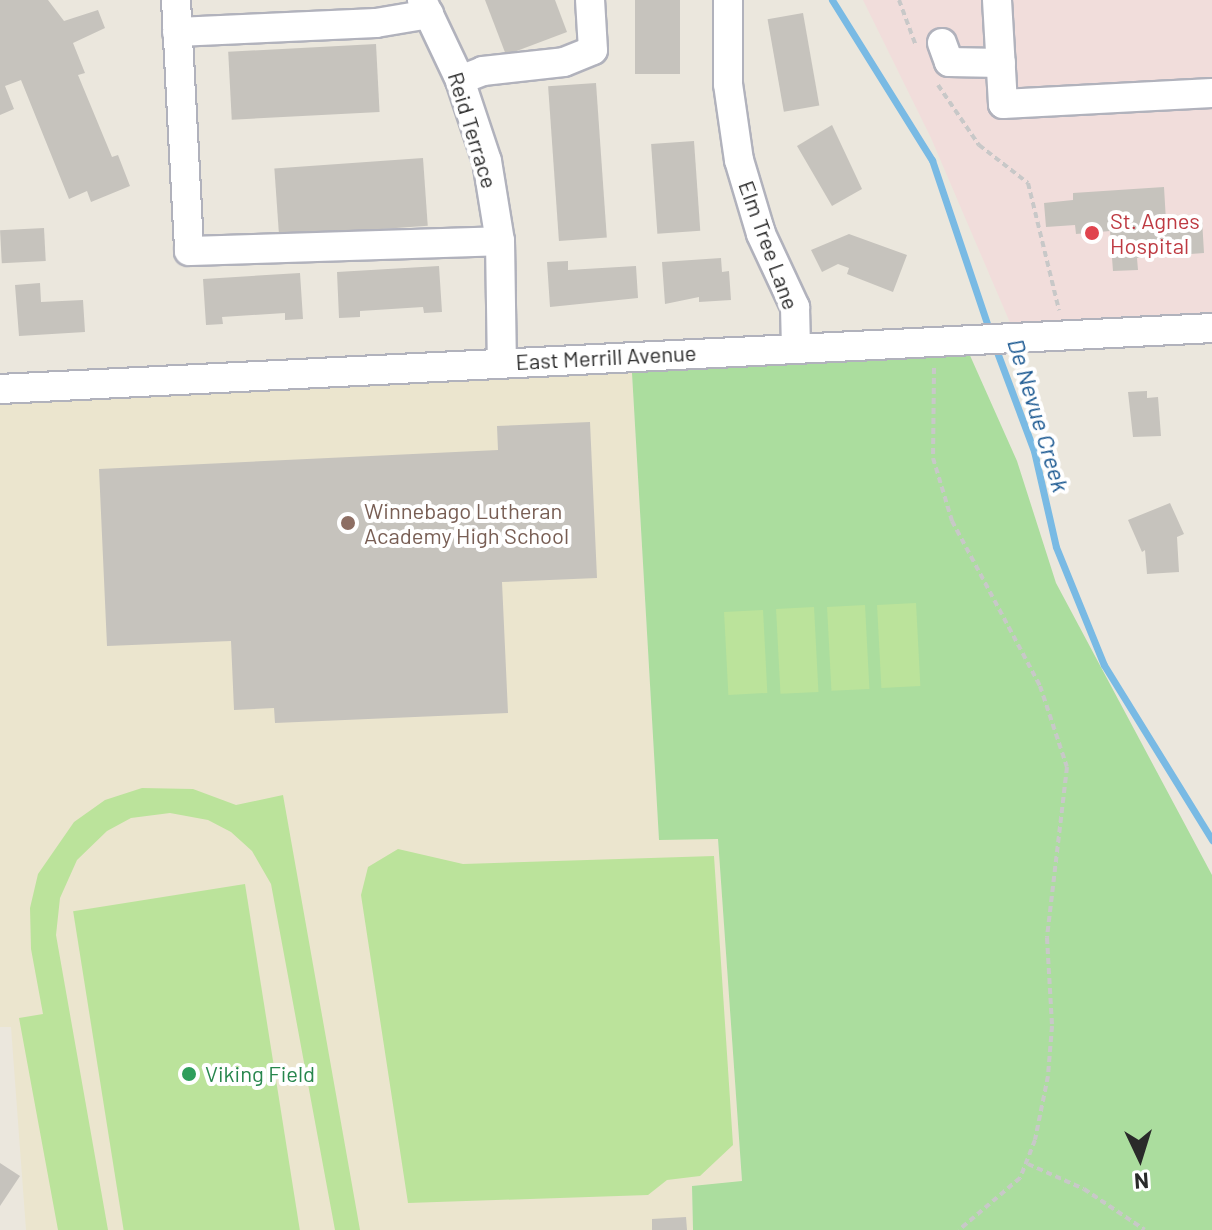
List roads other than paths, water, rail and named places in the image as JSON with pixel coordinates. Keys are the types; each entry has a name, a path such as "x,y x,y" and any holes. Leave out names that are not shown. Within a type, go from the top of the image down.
{"street":[{"path":"176,0 189,251 500,241"},
{"path":"460,80 483,71 564,62 593,50 590,0"},
{"name":"Elm Tree Lane","path":"728,0 728,84 737,146 761,234 795,307 796,347"},
{"path":"997,0 1003,104 1212,93"},
{"path":"177,32 376,23 426,7"},
{"name":"Reid Terrace","path":"426,7 460,80 487,161 500,241 502,362"},
{"path":"931,48 949,62 1001,63"},
{"name":"East Merrill Avenue","path":"0,389 796,347 964,342 1060,324 1212,328"}],"waterway":[{"name":"De Nevue Creek","path":"832,0 932,160 990,332"},
{"name":"De Nevue Creek","path":"994,344 1034,451 1056,547 1104,665 1212,840"}],"place":[{"name":"St. Agnes Hospital","path":"1092,233"},
{"name":"Winnebago Lutheran Academy High School","path":"348,523"},
{"name":"Viking Field","path":"189,1074"}]}
